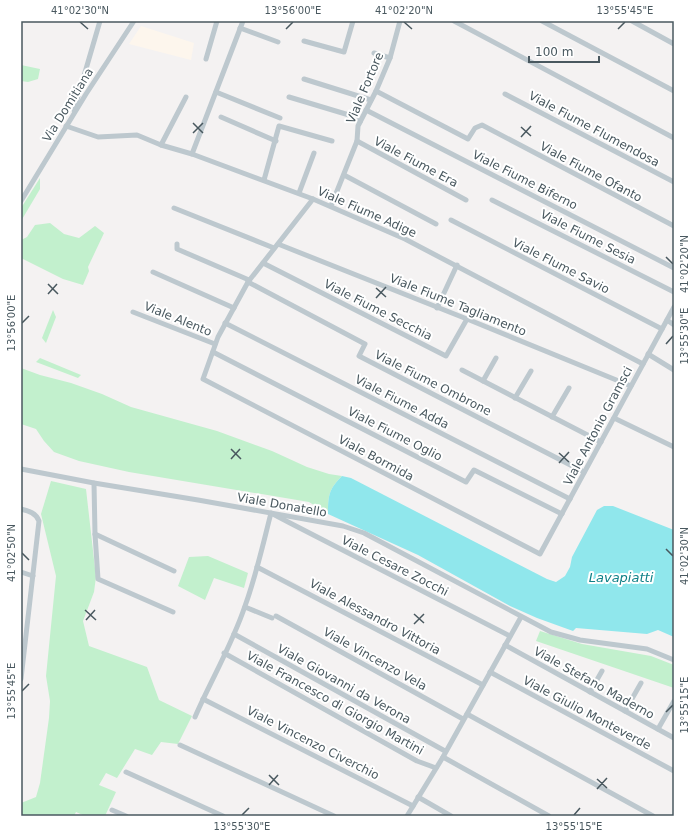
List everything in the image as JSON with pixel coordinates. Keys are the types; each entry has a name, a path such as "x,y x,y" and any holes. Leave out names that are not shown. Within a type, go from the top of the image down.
{"street":[{"path":"72,117 100,21"},
{"name":"Via Domitiana","path":"21,201 66,126 134,21"},
{"path":"206,59 218,21"},
{"path":"192,154 243,21"},
{"path":"304,41 344,52 353,21"},
{"name":"Viale Fortore","path":"331,206 357,141 358,126 376,91 390,58 400,21"},
{"path":"454,21 674,138"},
{"path":"542,21 674,90"},
{"path":"632,21 674,44"},
{"path":"240,28 278,42"},
{"path":"374,53 390,58"},
{"path":"304,79 371,100"},
{"name":"Viale Fiume Ofanto","path":"376,91 468,139 475,128 482,125 674,226"},
{"path":"216,92 280,118"},
{"name":"Viale Fiume Flumendosa","path":"504,94 674,182"},
{"path":"161,145 186,97"},
{"path":"289,97 349,115 360,122"},
{"name":"Viale Fiume Biferno","path":"366,110 674,268"},
{"path":"221,117 276,141"},
{"name":"Viale Fiume Adige","path":"66,126 98,137 137,135 161,145 192,154 264,180 331,206 405,239 457,265 643,364"},
{"path":"264,180 279,126 332,142"},
{"name":"Viale Fiume Era","path":"357,141 466,200"},
{"path":"299,193 314,153"},
{"path":"344,175 436,224"},
{"path":"213,352 215,344 225,323 248,281 314,199"},
{"name":"Viale Fiume Sesia","path":"492,200 674,292"},
{"name":"Viale Fiume Tagliamento","path":"174,208 467,319 631,386"},
{"name":"Viale FIume Savio","path":"450,220 662,329"},
{"path":"176,244 177,249 248,281"},
{"name":"Viale Fiume Secchia","path":"263,263 446,356 467,319"},
{"path":"438,308 457,265"},
{"path":"153,272 234,308"},
{"name":"Viale Fiume Ombrone","path":"248,281 365,344 359,356 584,472"},
{"name":"Viale Antonio Gramsci","path":"540,554 674,307"},
{"name":"Viale Alento","path":"133,312 215,344"},
{"path":"667,320 674,325"},
{"name":"Viale Fiume Adda","path":"225,323 570,499"},
{"name":"Viale Bormida","path":"213,352 203,379 540,554"},
{"name":"Viale Fiume Oglio","path":"213,352 466,482 474,470 562,514"},
{"path":"648,354 674,370"},
{"path":"483,381 496,358"},
{"path":"462,370 601,442"},
{"path":"515,398 531,371"},
{"path":"552,417 569,388"},
{"path":"614,418 674,446"},
{"name":"Viale Donatello","path":"21,469 343,526 364,533 551,632 580,640 647,649 674,660"},
{"path":"94,483 98,578 173,612"},
{"path":"21,508 30,511 37,516 39,521 33,576 23,638 21,679"},
{"path":"195,717 245,607 272,513"},
{"name":"Viale Cesare Zocchi","path":"272,513 290,524 510,636"},
{"path":"95,534 174,571"},
{"name":"Viale Alessandro Vittoria","path":"257,567 483,685"},
{"path":"21,572 33,576"},
{"name":"Viale Vincenzo Vela","path":"245,607 274,617 463,719"},
{"path":"407,816 436,768 521,617"},
{"name":"Viale Giovanni da Verona","path":"234,634 549,816"},
{"name":"Viale Stefano Maderno","path":"505,645 674,738"},
{"name":"Viale Francesco di Giorgio Martini","path":"224,653 417,761 436,768"},
{"path":"590,692 602,671"},
{"name":"Viale Giulio Monteverde","path":"490,672 674,771"},
{"path":"625,711 641,683"},
{"name":"Viale Vincenzo Civerchio","path":"203,699 413,806"},
{"path":"658,729 674,701"},
{"path":"466,714 653,816"},
{"path":"180,745 334,816"},
{"path":"126,772 223,816"},
{"path":"418,798 451,816"},
{"path":"112,810 126,816"}],"shaded area":[{"path":"141,26 194,43 191,60 129,44"}],"green space":[{"path":"21,65 40,69 38,79 28,82 21,81"},
{"path":"40,178 40,189 21,221 21,208"},
{"path":"50,223 64,234 79,238 95,226 104,233 88,267 89,271 83,285 63,279 21,258 21,240 27,237 35,225"},
{"path":"53,310 56,317 46,343 42,338"},
{"path":"40,358 81,375 78,378 36,362"},
{"path":"21,368 40,375 71,383 102,394 131,407 217,431 272,451 307,467 329,474 342,476 334,485 330,493 328,514 309,502 129,472 79,461 54,452 36,429 21,424"},
{"path":"51,481 86,489 96,577 94,592 83,621 89,646 147,667 159,700 192,716 178,744 161,742 152,755 135,749 117,778 106,773 99,785 116,792 105,816 85,816 76,812 74,816 21,816 21,803 36,797 40,783 49,718 50,701 46,676 56,576 41,514"},
{"path":"208,556 248,573 244,588 214,578 205,600 178,586 189,557"},
{"path":"540,631 582,644 651,656 674,665 674,688 536,641"}],"water":[{"name":"Lavapiatti","path":"342,476 351,478 547,579 556,582 565,576 570,567 572,557 597,510 604,506 613,506 674,530 674,637 658,630 647,634 576,628 573,631 510,606 418,555 328,514 330,493 334,485"}]}
